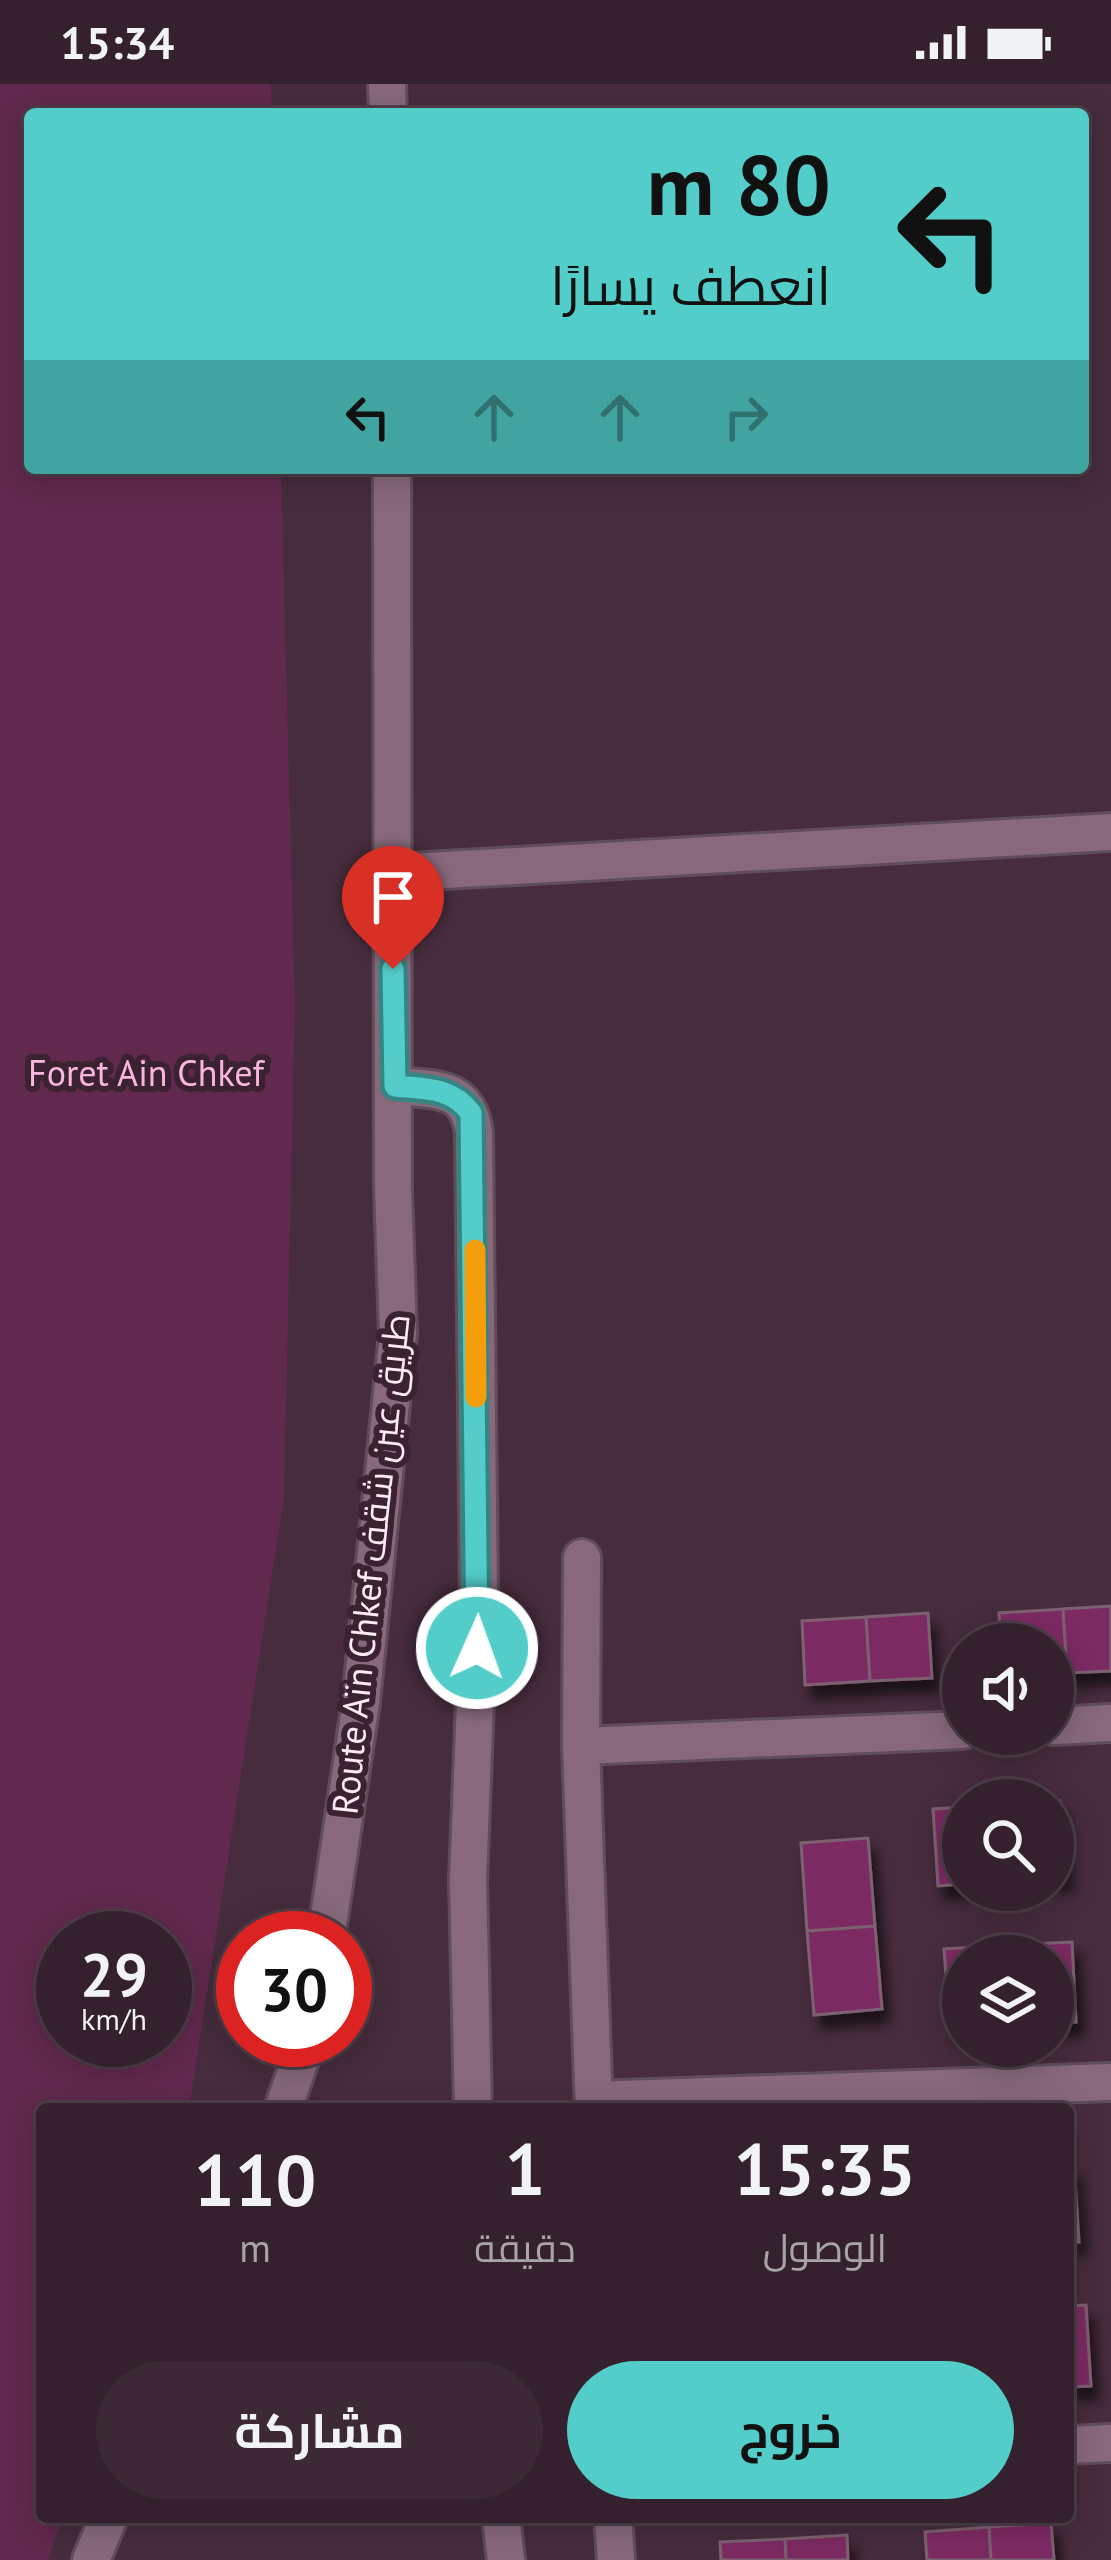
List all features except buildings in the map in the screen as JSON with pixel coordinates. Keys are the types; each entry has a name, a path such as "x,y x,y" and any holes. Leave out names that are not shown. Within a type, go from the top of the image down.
{"street":[{"name":"Route Aïn Chkef طريق عين شقف","path":"330,1911 361,1702 398,1334 393,1188 392,474"},
{"path":"393,873 1111,832"},
{"path":"395,1086 441,1090 459,1097 471,1113 474,1133 479,1602 468,1879 473,2103"},
{"path":"582,1558 581,1746 594,2103"},
{"path":"1074,1725 1111,1723"},
{"path":"581,1746 942,1731"},
{"path":"285,2103 298,2067"},
{"path":"618,2103 1111,2082"},
{"path":"1074,2445 1111,2443"},
{"path":"91,2560 106,2523"},
{"path":"502,2523 506,2560"},
{"path":"613,2523 616,2560"}],"green space":[{"name":"Foret Ain Chkef","path":"0,84 271,84 272,108 24,108 24,474 281,474 295,1006 284,1498 220,1911 216,1911 190,2103 36,2103 36,2523 60,2523 48,2560 0,2560"}],"slow traffic":[{"path":"475,1250 476,1397"}],"route":[{"path":"393,969 395,1086 441,1090 459,1097 471,1113 474,1133 477,1648"}]}
